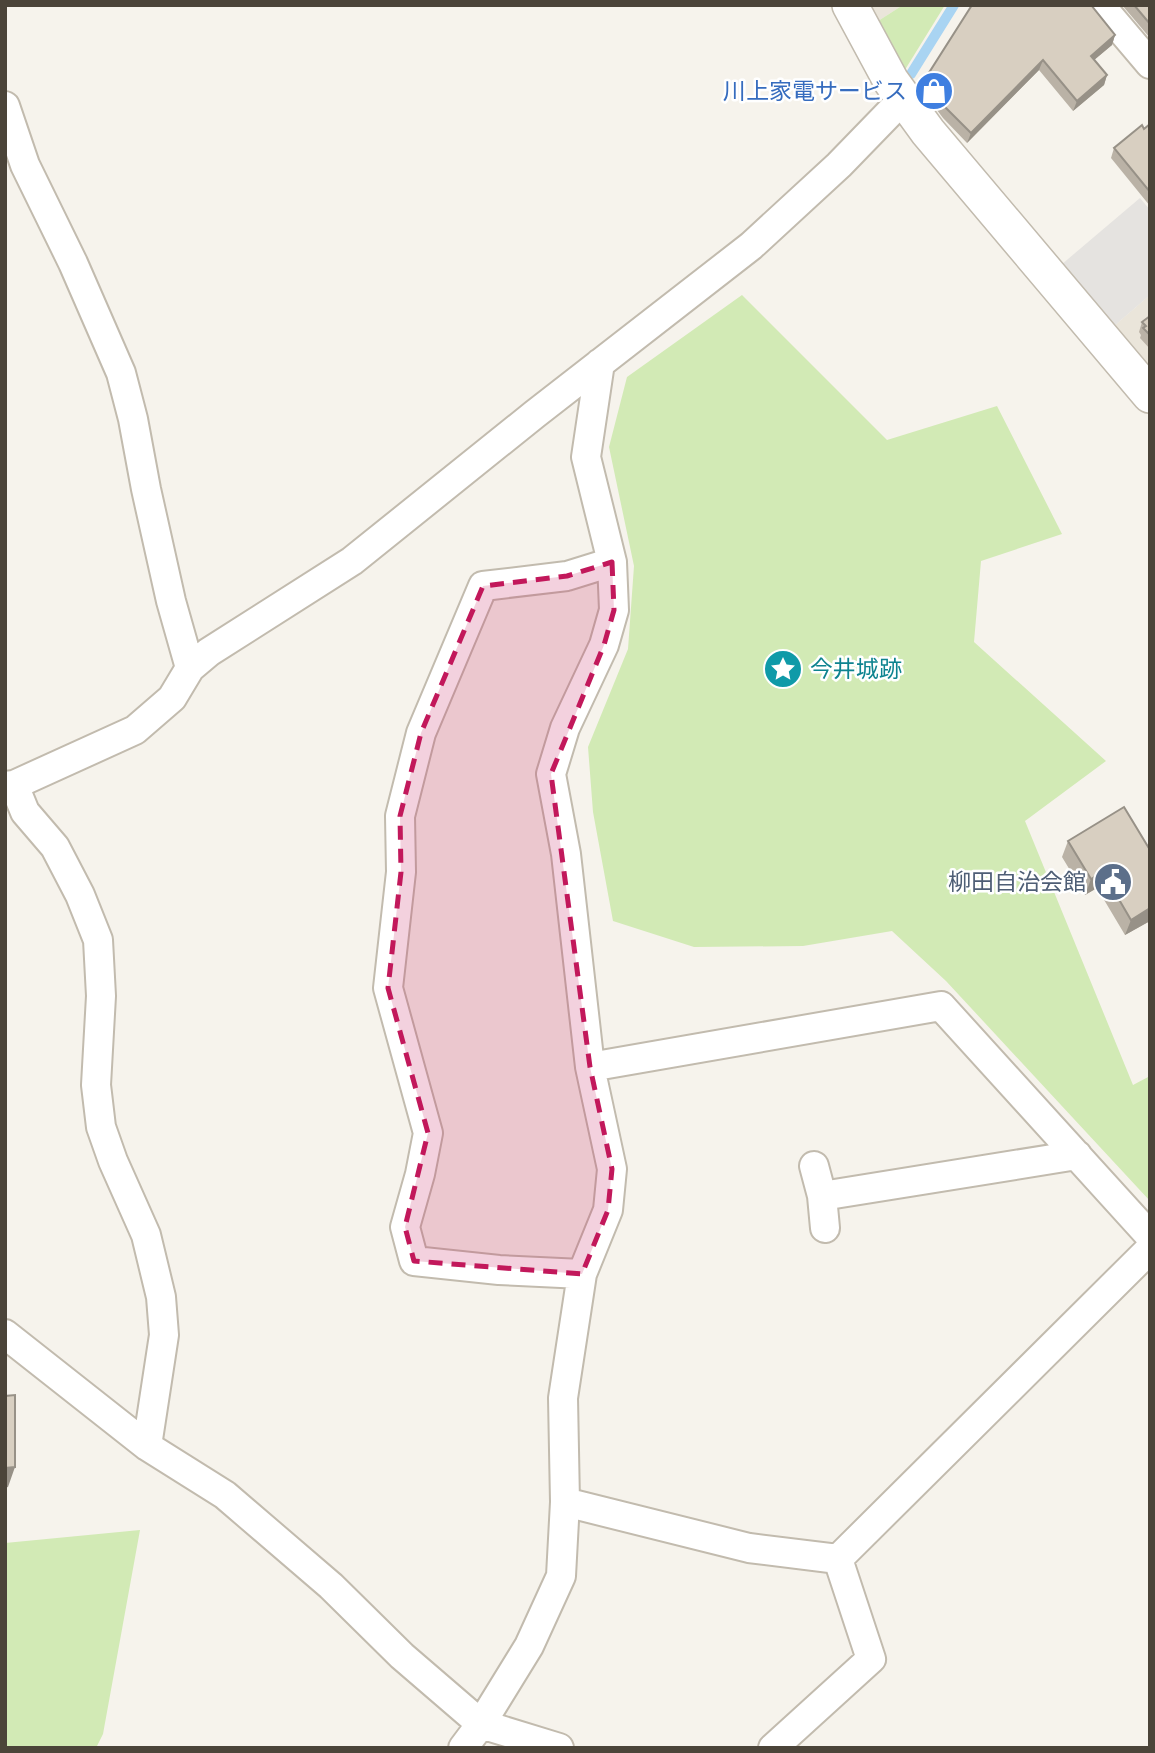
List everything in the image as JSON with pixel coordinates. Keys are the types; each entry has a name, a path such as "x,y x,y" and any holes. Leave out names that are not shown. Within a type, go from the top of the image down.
{"street":[{"path":"849,5 873,52 903,99 952,163 1150,395"},
{"path":"1100,5 1150,64"},
{"path":"147,1446 164,1335 161,1297 146,1235 101,1127 96,1085 101,996 98,940 80,895 55,847 25,812 10,786 135,730 172,698 190,668 209,652 352,561 751,246 839,165 903,99"},
{"path":"5,106 25,165 73,263 121,373 171,601 190,668"},
{"path":"463,1748 529,1646 561,1576 565,1502 563,1398 582,1274 608,1210 612,1169 590,1067 566,854 551,774 565,728 604,645 614,610 612,562 586,457 600,363"},
{"path":"582,1274 499,1270 414,1261 405,1227 429,1133 388,988 401,872 400,816 421,733 483,586 567,576 612,562"},
{"path":"590,1067 941,1006 1150,1236"},
{"path":"822,1196 1077,1155"},
{"path":"814,1166 822,1196 825,1228"},
{"path":"838,1559 1150,1249"},
{"path":"5,1334 147,1446 225,1495 331,1586 402,1656 481,1724 559,1748"},
{"path":"565,1502 749,1548 838,1559"},
{"path":"774,1748 871,1660 838,1559"}],"highlighted area":[{"path":"612,562 614,610 604,645 551,774 590,1067 612,1169 608,1210 582,1274 414,1261 405,1227 428,1133 388,988 401,872 400,816 421,733 483,586 567,576"}],"shaded area":[{"path":"866,5 903,5 875,23"},
{"path":"1140,198 1150,210 1150,295 1114,326 1061,265"},
{"path":"1150,295 1150,368 1114,326"}],"green space":[{"path":"903,5 945,5 903,73 875,23"},
{"path":"742,295 887,440 997,406 1062,534 981,561 974,642 1106,761 1025,821 1133,1085 1150,1076 1150,1201 946,981 892,931 803,946 694,947 613,921 593,812 588,747 628,649 634,566 609,447 627,377"},
{"path":"140,1530 103,1734 96,1748 5,1748 5,1543"}],"building":[{"path":"972,5 1091,5 1115,35 1091,56 1107,75 1077,101 1043,60 971,133 946,108 937,96 939,94 925,79"},
{"path":"1134,5 1150,5 1150,24"},
{"path":"1150,124 1150,192 1114,148 1142,125 1144,129"},
{"path":"1150,316 1150,335 1143,328 1146,326 1142,322"},
{"name":"柳田自治会館","path":"1124,807 1150,850 1150,908 1131,920 1103,872 1091,879 1068,841"},
{"path":"15,1395 15,1467 5,1468 5,1396"}],"waterway":[{"path":"911,74 954,5"}],"place":[{"name":"川上家電サービス","path":"934,91"},
{"name":"今井城跡","path":"783,669"},
{"name":"柳田自治会館","path":"1113,882"}]}
